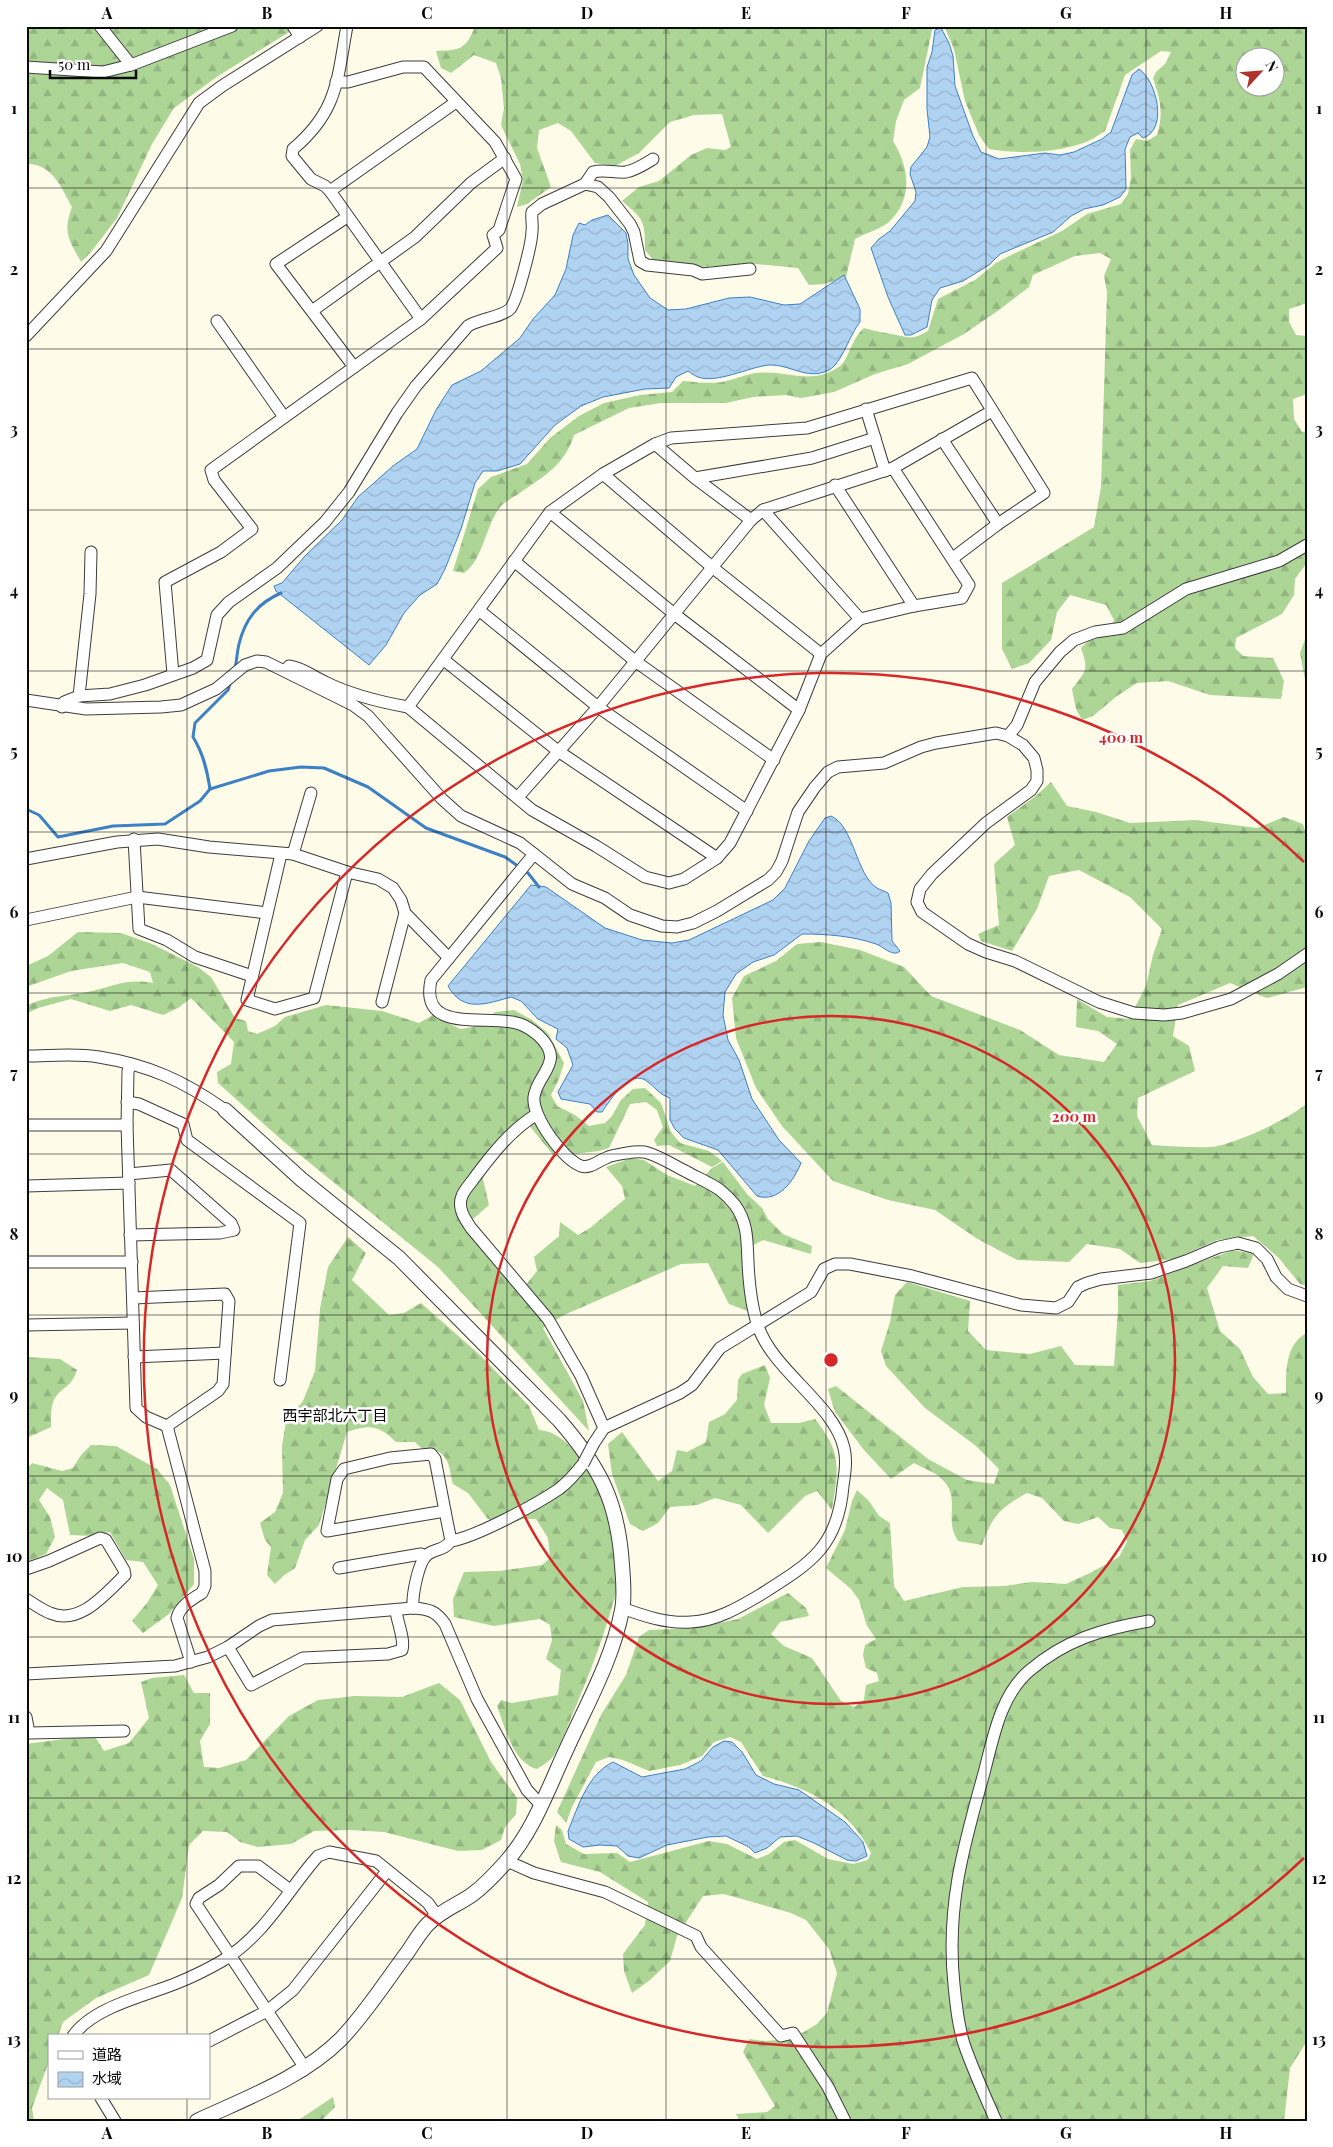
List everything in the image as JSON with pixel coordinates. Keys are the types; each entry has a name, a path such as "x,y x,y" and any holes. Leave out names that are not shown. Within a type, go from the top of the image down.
{"street":[{"path":"100,26 132,65"},
{"path":"26,67 103,72 132,65 232,26"},
{"path":"293,26 300,37"},
{"path":"26,336 106,251 200,104 222,86 317,26"},
{"path":"347,26 332,100 324,116 307,137 293,149 292,156 311,179 325,186 330,192 421,319"},
{"path":"173,674 166,582 221,552 252,529 214,480 211,470 421,319 497,248 493,235 499,230 516,179 494,142 424,67 402,67 348,82 336,82"},
{"path":"330,192 456,102"},
{"path":"312,311 415,237 471,182 505,158"},
{"path":"62,707 64,702 79,696 110,694 145,685 208,660 211,650 213,625 217,614 228,602 276,568 325,522 357,480 397,413 416,386 468,326 477,320 502,314 510,309 515,300 530,247 532,212 542,204 585,184 593,172 600,170 626,172 653,159"},
{"path":"585,184 598,187 609,197 630,224 634,232 640,261 647,265 693,270 702,274 750,269"},
{"path":"347,217 276,264 354,367"},
{"path":"217,320 284,417"},
{"path":"408,707 480,611 550,512 603,474 655,444 671,438 807,428 972,378 1044,493 998,524 953,558"},
{"path":"286,671 289,666 299,668 325,682 358,695 383,703 408,707 532,810 596,846 645,877 669,882 691,875 716,858 730,843 799,710 821,654 860,620 914,606 962,598 968,585 953,558 889,470 875,438 866,409"},
{"path":"518,797 598,706 751,520 763,510 835,485 889,470 992,411"},
{"path":"694,478 812,458 875,438"},
{"path":"942,439 998,524"},
{"path":"655,444 694,478 751,520"},
{"path":"603,474 712,567 821,654"},
{"path":"835,485 914,606"},
{"path":"763,510 860,620"},
{"path":"550,512 673,613 799,710"},
{"path":"1008,736 1017,725 1035,682 1060,652 1074,640 1095,632 1123,628 1186,589 1279,561 1307,545"},
{"path":"79,696 90,594 90,552"},
{"path":"514,561 636,660 774,760"},
{"path":"480,611 598,706 747,811"},
{"path":"444,660 558,751 716,858"},
{"path":"26,700 62,707 86,709 181,705 216,688 244,665 257,661 266,662 353,705 368,716 430,786 461,816 520,843 572,884 605,898 630,915 662,926 677,927 693,923 726,906 768,880 776,872 782,861 798,812 828,772 838,767 884,763 921,747 996,733 1008,736 1023,745 1034,758 1037,780 1031,790 992,817 932,874 920,889 917,902 922,912 968,944 986,952 1016,961 1099,1002 1134,1013 1182,1013 1231,999 1278,974 1307,954"},
{"path":"311,792 267,913 246,1000 274,1009 314,998 346,872"},
{"path":"26,859 134,839 158,839 209,847 287,854 346,872 378,879 393,888 401,900 405,913 449,958"},
{"path":"134,839 139,929 167,940 195,957 252,976"},
{"path":"534,854 431,980 430,1000 439,1013 451,1019 498,1020 520,1024 536,1034 545,1043 550,1055 550,1066 538,1084 534,1098 537,1114 551,1139 582,1166 590,1166 607,1157 647,1152 721,1190 734,1204 744,1219 752,1300 765,1343 830,1420 841,1438 844,1449 845,1465 842,1501 830,1537 819,1554 804,1566 738,1608 716,1617 690,1622 658,1620 622,1608"},
{"path":"26,920 137,898 267,913"},
{"path":"382,1002 405,913"},
{"path":"26,1056 98,1057 131,1064 173,1078 196,1089 225,1110 301,1179 399,1258 545,1406 583,1448 599,1475 612,1504 620,1535 622,1608 613,1642 596,1686 541,1805 523,1838 507,1861 472,1895 447,1908 427,1925 360,2017 340,2039 305,2068 284,2080 197,2121"},
{"path":"131,1064 128,1071 127,1125 136,1408 146,1417 167,1426"},
{"path":"127,1102 139,1104 183,1124 187,1140 300,1223 280,1380"},
{"path":"537,1114 523,1122 504,1140 485,1164 461,1197 461,1212 471,1228 548,1319 581,1376 604,1428"},
{"path":"26,1125 127,1125"},
{"path":"26,1186 129,1178 172,1170 232,1223 234,1230 220,1233 130,1235"},
{"path":"413,1608 412,1600 418,1573 428,1554 446,1547 451,1541 460,1539 503,1520 559,1488 583,1464 604,1428 680,1393 692,1385 720,1348 811,1292 824,1270 835,1264 850,1264 912,1276 1021,1305 1056,1308 1068,1302 1078,1287 1087,1282 1151,1273 1219,1247 1238,1243 1256,1248 1267,1259 1276,1277 1288,1289 1307,1296"},
{"path":"26,1262 132,1262"},
{"path":"134,1298 225,1294 229,1301 223,1384 218,1391 167,1426"},
{"path":"26,1325 133,1323"},
{"path":"134,1357 225,1353"},
{"path":"167,1426 205,1571 205,1586 202,1593 192,1599 178,1612 177,1618 192,1662"},
{"path":"445,1512 327,1531 337,1479 344,1469 390,1458 431,1454 435,1459 451,1541"},
{"path":"26,1569 49,1561 100,1538 106,1540 124,1570 125,1575 98,1600 73,1615 64,1616 50,1613 26,1599"},
{"path":"339,1568 421,1554 425,1557"},
{"path":"26,1674 175,1666 208,1657 272,1620 413,1608 429,1609 438,1615 445,1624 477,1699 527,1790 541,1805"},
{"path":"228,1647 251,1685 303,1658 388,1654 402,1650 404,1643 397,1623 396,1610"},
{"path":"996,2121 964,2043 956,2009 950,1953 952,1906 958,1869 997,1726 1009,1696 1018,1682 1050,1656 1071,1642 1098,1631 1149,1621"},
{"path":"26,1717 29,1733 124,1731"},
{"path":"74,2034 80,2026 90,2018 180,1982 230,1956 262,1928 318,1856 329,1852 376,1861 428,1903 437,1916"},
{"path":"507,1861 534,1873 605,1892 696,1936 701,1947 781,2036 794,2033 828,2087 844,2121"},
{"path":"290,1890 258,1866 239,1866 220,1885 199,1898 196,1904 198,1910 305,2068"},
{"path":"210,2040 267,2011 293,1990 387,1871"},
{"path":"103,2100 115,2121"}],"green space":[{"path":"26,26 299,26 218,76 174,108 152,144 117,218 81,262 68,235 69,216 72,207 64,192 55,178 43,167 26,164"},
{"path":"475,26 936,26 932,30 920,88 904,100 896,121 893,141 903,161 906,182 902,203 897,213 889,222 855,239 846,277 824,284 809,285 798,268 756,264 700,267 653,260 645,250 642,221 622,201 639,187 659,181 691,155 707,148 725,150 731,147 722,114 694,115 670,122 639,153 615,166 595,163 571,131 558,123 539,130 537,148 551,187 527,204 517,207 523,180 520,164 501,125 504,108 501,78 496,63 474,55 451,73 441,68 436,51 461,47 472,34"},
{"path":"944,26 1307,26 1307,303 1289,309 1289,322 1296,335 1307,336 1307,394 1293,399 1294,419 1302,432 1307,431 1307,538 1297,546 1307,556 1306,564 1295,579 1294,595 1282,614 1236,638 1235,648 1243,656 1273,658 1284,681 1281,699 1210,695 1168,681 1137,683 1117,696 1093,716 1082,720 1076,709 1072,689 1085,670 1085,661 1081,648 1088,641 1107,635 1114,620 1106,605 1070,595 1057,612 1051,640 1029,663 1012,669 1002,649 1002,583 1094,527 1101,487 1107,292 1104,276 1111,259 1100,253 1075,256 1033,275 1029,287 964,334 908,364 875,374 834,392 801,398 786,395 753,397 726,403 661,403 629,408 574,435 570,446 551,470 501,506 471,567 464,573 453,571 478,489 491,477 527,464 550,438 579,416 604,403 640,395 672,392 683,381 717,383 755,373 766,372 809,376 830,372 843,363 856,338 864,328 906,337 922,334 928,331 938,299 975,280 996,263 1062,231 1087,214 1121,204 1128,194 1131,178 1130,150 1136,139 1147,141 1157,135 1161,113 1158,93 1153,78 1156,72 1165,64 1171,52 1161,51 1125,75 1105,131 1087,142 1069,147 1047,151 1023,152 989,149 979,135 965,101 954,49"},
{"path":"1307,634 1307,690 1300,653"},
{"path":"1051,782 1067,806 1096,812 1130,823 1195,820 1257,828 1284,817 1303,824 1307,838 1307,987 1267,998 1230,983 1178,1005 1173,1036 1189,1046 1195,1071 1138,1098 1137,1116 1152,1145 1210,1147 1246,1137 1288,1116 1307,1103 1307,1286 1300,1284 1279,1258 1253,1236 1217,1240 1174,1259 1140,1263 1120,1249 1087,1244 1069,1262 1017,1260 976,1238 935,1210 888,1200 833,1181 782,1126 756,1088 736,1038 732,998 744,976 776,961 797,944 821,942 860,950 904,967 931,996 1020,1030 1059,1055 1104,1062 1117,1044 1098,1031 1076,1027 1077,999 1107,1017 1129,1019 1146,986 1153,955 1162,929 1130,897 1079,870 1049,876 1037,909 1012,951 981,941 978,934 999,925 994,864 1015,845 1007,817"},
{"path":"78,932 121,933 152,944 198,967 211,977 235,1018 246,1021 248,1031 257,1034 275,1026 285,1017 326,1005 382,1011 419,1023 433,1015 460,1029 479,1026 495,1012 514,1010 532,1020 548,1033 564,1063 551,1095 557,1106 575,1115 589,1126 605,1123 612,1116 621,1100 633,1089 645,1088 661,1103 671,1132 680,1143 709,1151 722,1161 712,1167 669,1145 657,1146 654,1140 663,1127 657,1110 646,1102 630,1104 609,1148 599,1151 554,1156 528,1124 509,1128 489,1148 483,1179 489,1205 464,1227 521,1291 537,1271 534,1257 559,1236 560,1222 578,1235 590,1228 625,1199 622,1186 606,1167 631,1158 644,1160 667,1175 695,1186 712,1168 723,1162 747,1194 762,1208 768,1219 783,1234 812,1246 811,1254 763,1240 742,1251 747,1311 729,1304 708,1263 681,1264 564,1315 543,1328 583,1401 589,1431 438,1267 284,1142 218,1083 217,1072 231,1064 234,1042 191,998 178,1008 163,1015 131,1005 110,1011 71,999 38,1008 26,1014 26,1006 49,998 87,992 127,982 153,983 150,972 123,963 71,971 26,987 26,966 48,956"},
{"path":"348,1237 366,1253 352,1280 389,1315 404,1313 421,1303 481,1356 529,1406 539,1430 557,1436 573,1450 587,1469 599,1493 608,1518 615,1543 618,1566 616,1594 595,1659 563,1737 553,1757 537,1769 522,1760 516,1752 497,1706 501,1700 512,1703 558,1695 561,1670 546,1659 552,1640 550,1625 540,1619 494,1626 454,1617 453,1599 464,1572 499,1571 542,1565 550,1558 548,1538 536,1519 523,1519 501,1527 487,1518 468,1493 453,1484 449,1466 443,1455 439,1452 424,1449 415,1442 396,1442 379,1429 362,1428 347,1432 319,1525 305,1540 295,1568 275,1584 267,1575 271,1547 265,1540 260,1523 275,1512 283,1493 282,1446 286,1421 303,1401 315,1371 320,1309 328,1267"},
{"path":"1233,1250 1254,1254 1248,1268 1223,1266 1207,1288 1220,1331 1240,1349 1253,1377 1268,1394 1286,1393 1288,1359 1294,1344 1307,1333 1307,2041 1290,2068 1284,2121 740,2121 736,2114 767,2112 775,2106 743,2052 749,2039 765,2041 792,2039 817,2024 827,2013 837,1973 829,1949 806,1920 791,1913 724,1894 703,1896 677,1936 670,1961 650,1980 632,1993 624,1971 623,1954 645,1925 648,1902 600,1872 561,1862 554,1841 556,1825 562,1830 566,1844 584,1854 617,1853 630,1862 709,1841 727,1844 757,1859 769,1854 784,1842 795,1840 828,1859 853,1864 868,1860 871,1853 852,1824 840,1812 812,1794 763,1776 741,1742 730,1737 714,1742 702,1756 680,1765 649,1771 623,1760 609,1757 596,1762 572,1807 566,1823 557,1812 601,1715 626,1675 639,1637 649,1630 695,1628 738,1619 788,1593 806,1608 809,1616 780,1622 771,1634 784,1646 812,1658 841,1701 854,1707 864,1700 866,1685 879,1681 877,1673 866,1668 863,1655 865,1645 876,1639 867,1626 859,1600 851,1589 826,1568 845,1530 852,1501 857,1490 869,1501 879,1516 890,1523 894,1586 904,1601 963,1587 1004,1586 1032,1582 1066,1584 1119,1557 1127,1542 1122,1530 1110,1528 1098,1517 1078,1524 1064,1521 1042,1498 1027,1493 1010,1503 998,1514 989,1527 982,1545 958,1541 952,1524 952,1501 948,1486 932,1472 914,1463 891,1479 864,1450 835,1412 828,1389 836,1386 928,1459 967,1480 994,1484 999,1469 976,1446 925,1408 886,1366 881,1351 890,1322 895,1295 907,1282 970,1301 968,1331 986,1350 1030,1354 1061,1346 1075,1365 1114,1366 1118,1285 1150,1281"},
{"path":"26,1357 60,1359 77,1370 71,1382 60,1391 53,1402 51,1427 27,1438"},
{"path":"765,1365 770,1378 764,1405 771,1423 799,1423 815,1419 830,1442 834,1452 837,1472 832,1510 817,1491 805,1496 768,1533 741,1505 715,1498 697,1505 670,1507 658,1523 643,1531 630,1524 612,1474 608,1444 622,1432 658,1481 672,1471 677,1450 687,1452 706,1442 709,1422 725,1414 737,1400 738,1380 742,1374"},
{"path":"91,1445 116,1446 157,1469 170,1485 194,1559 194,1584 169,1614 143,1633 132,1621 147,1603 158,1585 143,1562 126,1560 110,1532 92,1536 70,1535 63,1500 47,1488 39,1500 50,1517 55,1537 46,1554 26,1562 26,1470 32,1463 62,1471 73,1468 81,1455"},
{"path":"184,1675 194,1693 210,1693 210,1724 200,1741 204,1767 219,1768 246,1760 289,1716 318,1700 355,1696 402,1697 439,1683 460,1700 491,1762 517,1798 516,1814 505,1827 501,1840 482,1850 458,1851 384,1832 350,1830 314,1831 291,1844 258,1847 240,1842 227,1832 203,1831 189,1845 182,1898 149,1975 96,1998 63,2022 59,2034 48,2034 48,2064 32,2108 34,2121 26,2121 26,1744 94,1735 104,1751 129,1743 149,1718 141,1682 152,1678"},
{"path":"333,2097 335,2107 321,2121 297,2121"}],"water":[{"path":"941,28 953,56 955,86 973,136 981,152 999,159 1045,153 1060,155 1074,152 1102,139 1111,132 1132,75 1139,69 1145,75 1155,93 1158,115 1156,125 1151,133 1143,138 1138,133 1130,137 1125,149 1126,189 1120,197 1103,205 1084,209 1071,216 1053,232 1000,254 989,265 963,281 940,288 932,300 927,327 911,335 905,335 888,297 871,248 890,231 915,201 916,192 910,174 911,167 927,147 930,137 927,109 927,67 932,52 935,30"},
{"path":"608,215 626,233 628,259 634,275 650,298 668,310 686,309 729,298 750,297 784,305 800,304 844,275 860,309 860,322 842,355 829,370 813,374 777,365 769,365 723,377 705,379 697,377 688,371 676,377 669,388 645,389 603,397 581,406 555,425 520,464 497,471 483,471 475,483 461,529 437,584 420,595 404,613 386,645 369,665 276,591 274,586 282,583 305,556 342,520 358,497 393,466 417,449 436,410 452,385 481,371 520,338 533,319 555,295 566,269 573,235 579,223 585,225 592,220"},
{"path":"831,816 839,821 845,830 864,873 870,882 888,893 891,903 892,941 900,951 897,953 891,952 876,944 849,937 802,934 774,955 753,962 736,974 725,992 723,1015 728,1040 739,1060 752,1099 779,1140 801,1163 790,1183 779,1193 765,1197 757,1196 718,1150 684,1138 675,1129 670,1120 670,1098 641,1078 628,1082 622,1087 602,1112 597,1112 590,1104 561,1099 558,1092 573,1065 567,1048 556,1039 558,1029 538,1019 521,1001 511,997 484,1004 468,1003 454,995 448,986 531,885 546,887 605,928 642,940 672,943 689,940 773,900 785,888 809,841 825,818"},
{"path":"724,1741 732,1742 742,1752 756,1775 774,1784 799,1790 845,1822 863,1842 867,1856 856,1861 847,1860 797,1836 780,1837 767,1848 755,1853 749,1847 726,1836 708,1837 667,1845 639,1858 628,1856 617,1846 583,1847 569,1839 568,1831 580,1801 590,1783 604,1768 613,1762 642,1777 685,1769 701,1761 713,1747"}],"waterway":[{"path":"235,668 239,644 249,620 259,607 281,593"},
{"path":"210,789 204,762 193,737 195,723 228,690 231,681"},
{"path":"26,809 39,815 58,837 113,826 165,824 200,801 210,789 269,771 301,767 324,768 368,787 426,828 505,857 528,873 539,887"}],"district":[{"name":"西宇部北六丁目","path":"335,1415"}]}
